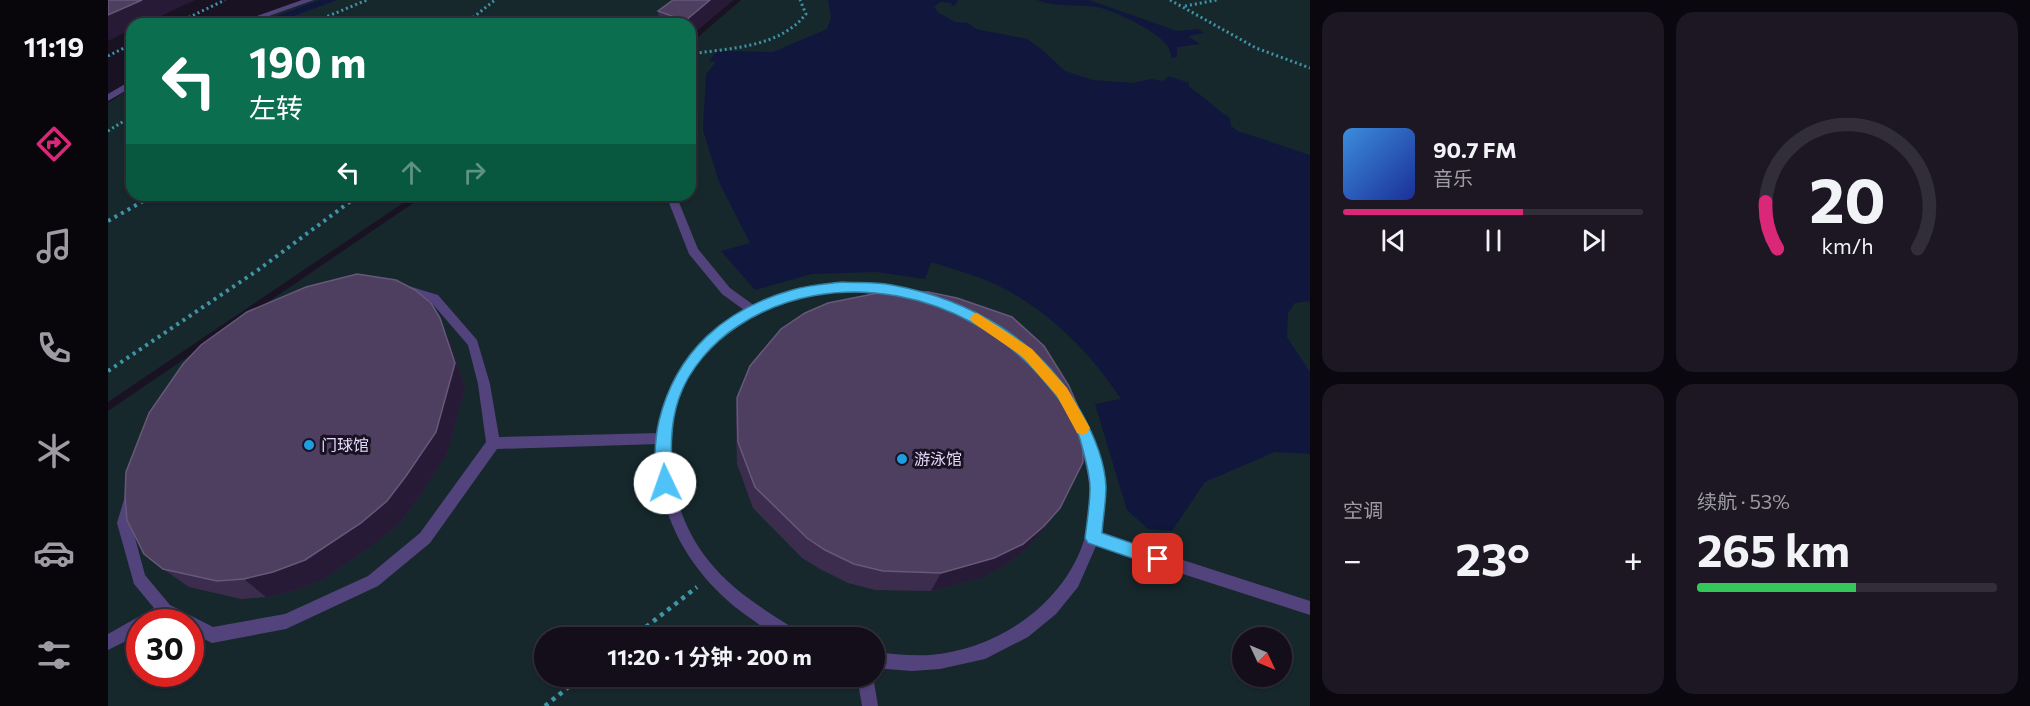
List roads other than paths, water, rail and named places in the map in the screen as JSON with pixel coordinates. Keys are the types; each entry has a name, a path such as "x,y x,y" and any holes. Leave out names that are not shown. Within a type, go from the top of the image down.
{"street":[{"path":"256,18 310,0"},
{"path":"108,98 126,87"},
{"path":"673,201 693,251 726,291 752,310"},
{"path":"204,631 212,635 286,621 373,581 425,538 492,442 484,384 473,344 435,297 394,285 384,286"},
{"path":"777,627 753,613 712,576 681,530 665,483 663,438 672,397 691,361 718,332 752,310 795,294 842,287 891,289 930,299"},
{"path":"885,661 926,663 987,650 1037,623 1073,584 1093,538 1098,487 1087,437 1067,401"},
{"path":"492,442 663,438"},
{"path":"135,483 124,523 140,579 164,609"},
{"path":"1093,538 1310,608"},
{"path":"108,642 126,632"},
{"path":"867,687 870,706"}],"place":[{"name":"门球馆","path":"309,445"},
{"name":"游泳馆","path":"902,459"}]}
